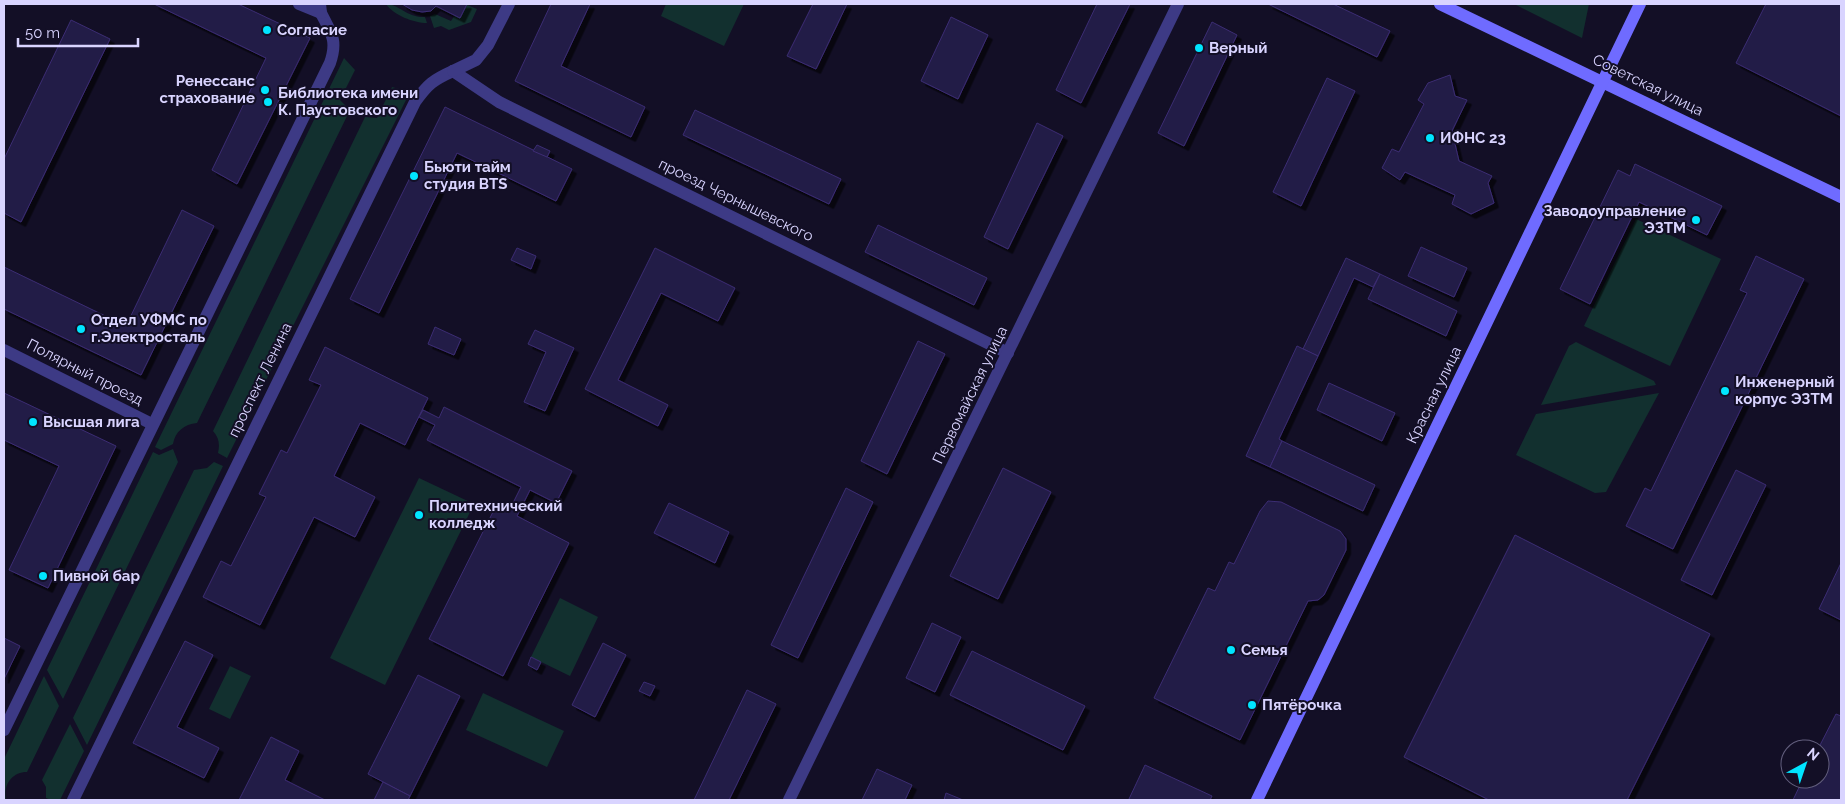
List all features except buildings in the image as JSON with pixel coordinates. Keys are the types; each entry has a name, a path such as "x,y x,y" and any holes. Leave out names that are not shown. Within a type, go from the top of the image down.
{"main road":[{"name":"Советская улица","path":"1440,4 1841,197"},
{"name":"Красная улица","path":"1257,800 1640,4"}],"street":[{"path":"4,730 330,63 335,50 333,38 320,8 299,4"},
{"name":"проспект Ленина","path":"73,800 415,102 428,85 436,79 476,60 488,45 509,4"},
{"name":"Первомайская улица","path":"789,800 1178,4"},
{"name":"проезд Чернышевского","path":"453,71 499,102 1008,353"},
{"name":"Полярный проезд","path":"4,350 152,424"}],"green space":[{"path":"386,4 419,17 425,17 427,23 404,18"},
{"path":"666,4 744,4 724,46 661,16"},
{"path":"1514,4 1589,4 1582,38"},
{"path":"467,5 477,9 471,22 449,30 441,26 434,28 430,16 435,14 451,21 455,15 461,17"},
{"path":"344,58 355,70 340,100 350,110 197,423 181,429 173,444 161,450 155,447"},
{"path":"392,87 410,92 227,458 218,453 217,436 213,431 365,117 377,118"},
{"path":"1636,219 1721,259 1670,366 1584,326"},
{"path":"1576,342 1654,381 1656,385 1541,405 1569,346"},
{"path":"1659,393 1606,492 1595,493 1516,455 1536,414"},
{"path":"173,449 178,462 63,699 47,670 153,452 159,455"},
{"path":"214,462 223,466 87,745 73,718 194,470 207,468"},
{"path":"419,478 474,504 385,685 330,658"},
{"path":"560,598 598,617 570,676 531,657"},
{"path":"230,666 251,676 230,719 209,709"},
{"path":"44,676 59,706 27,772 17,774 9,781 5,795 6,800 4,800 4,759"},
{"path":"483,693 564,731 547,767 466,730"},
{"path":"70,724 84,751 60,800 51,800 46,798 46,787 42,780"}],"place":[{"name":"Согласие","path":"267,30"},
{"name":"Верный","path":"1199,48"},
{"name":"Ренессанс страхование","path":"265,90"},
{"name":"Библиотека имени К. Паустовского","path":"268,102"},
{"name":"ИФНС 23","path":"1430,138"},
{"name":"Бьюти тайм студия BTS","path":"414,176"},
{"name":"Заводоуправление ЭЗТМ","path":"1696,220"},
{"name":"Отдел УФМС по г.Электросталь","path":"81,329"},
{"name":"Инженерный корпус ЭЗТМ","path":"1725,391"},
{"name":"Высшая лига","path":"33,422"},
{"name":"Политехнический колледж","path":"419,515"},
{"name":"Пивной бар","path":"43,576"},
{"name":"Семья","path":"1231,650"},
{"name":"Пятёрочка","path":"1252,705"}]}
